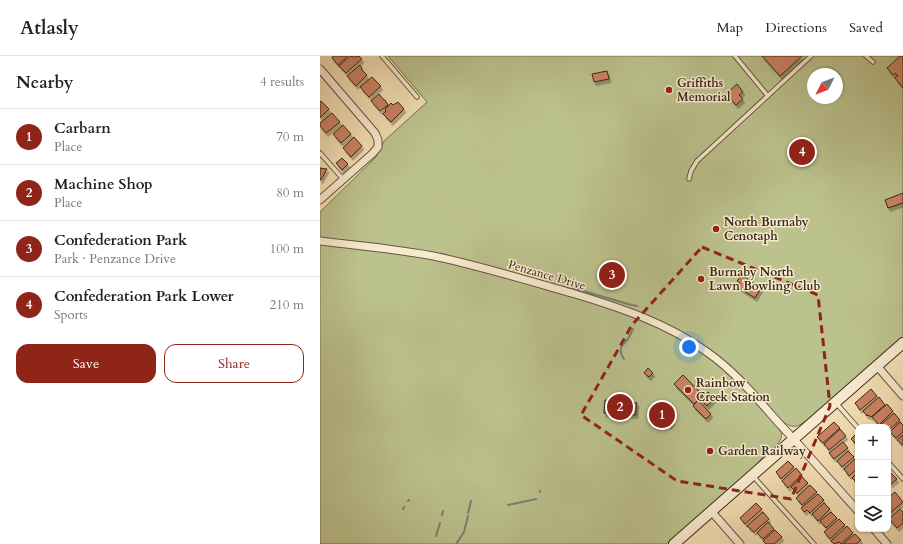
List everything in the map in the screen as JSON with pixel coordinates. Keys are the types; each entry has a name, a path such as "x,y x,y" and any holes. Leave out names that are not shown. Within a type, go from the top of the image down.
{"street":[{"path":"320,70 371,128 378,140 378,147 373,153 320,200"},
{"name":"Penzance Drive","path":"320,241 401,251 456,262 546,286 619,308 648,319 690,341 715,358 749,390 855,508"},
{"path":"674,544 903,343"},
{"path":"877,366 903,396"},
{"path":"711,511 740,544"},
{"path":"877,532 887,544"}],"lane":[{"path":"382,56 416,97"},
{"path":"735,56 768,96"},
{"path":"689,179 691,171 697,161 810,56"},
{"path":"866,56 873,62"},
{"path":"320,153 343,180"},
{"path":"836,402 855,424"},
{"path":"891,465 903,479"},
{"path":"752,475 814,544"}],"highlighted area":[{"path":"702,247 818,295 830,406 791,499 677,481 581,415 632,325"}],"green space":[{"path":"388,56 903,56 903,338 814,415 798,426 791,426 782,421 777,426 782,434 777,445 762,458 754,468 666,544 320,544 320,212 376,157 384,141 427,102"}],"building":[{"path":"333,56 348,56 338,65 332,58"},
{"path":"350,56 359,56 362,59 346,73 339,66"},
{"path":"762,56 802,56 780,76"},
{"path":"900,56 903,56 903,88 895,78 898,76 895,73 893,75 887,68"},
{"path":"360,65 362,68 361,69 367,75 356,86 347,76"},
{"path":"607,71 609,79 594,82 592,74"},
{"path":"372,77 381,86 369,97 360,87"},
{"path":"737,84 743,92 739,95 743,99 736,105 726,94"},
{"path":"379,94 388,105 380,111 371,101"},
{"path":"321,101 329,109 320,118 320,102"},
{"path":"398,102 404,109 391,122 383,114 386,111 385,109 391,103 393,105"},
{"path":"332,113 340,122 326,133 320,126 320,123"},
{"path":"343,125 351,134 341,143 333,134"},
{"path":"354,137 362,146 351,157 343,148"},
{"path":"342,158 348,164 342,170 336,163"},
{"path":"320,168 327,169 321,180 320,180"},
{"path":"903,193 903,203 888,208 885,200"},
{"path":"742,275 761,288 755,298 738,287 740,283 737,281"},
{"path":"648,368 653,373 649,377 644,373"},
{"name":"Rainbow Creek Station","path":"683,375 703,395 694,404 674,384"},
{"path":"871,389 877,396 860,410 855,403"},
{"path":"708,392 714,399 707,406 701,400"},
{"path":"611,396 618,396 618,401 610,400"},
{"path":"879,397 885,405 871,417 868,415 867,416 863,411"},
{"path":"605,400 637,403 636,415 604,413"},
{"path":"698,400 711,414 706,419 693,406"},
{"path":"656,404 673,421 669,426 651,409"},
{"path":"887,404 893,411 880,424 878,424 872,417"},
{"path":"894,413 900,420 891,428 891,424 881,424"},
{"path":"834,422 840,428 823,443 817,437"},
{"path":"900,422 903,425 903,432 896,438 891,431"},
{"path":"840,429 846,436 829,450 824,444"},
{"path":"855,435 855,443 851,439"},
{"path":"903,435 903,445 897,440"},
{"path":"843,442 848,448 834,459 829,453"},
{"path":"848,451 854,457 842,467 837,461"},
{"path":"855,459 855,471 849,476 844,469"},
{"path":"788,461 794,467 781,479 776,472"},
{"path":"796,468 802,475 788,488 782,481"},
{"path":"891,473 897,479 891,484"},
{"path":"802,477 808,483 797,493 791,487"},
{"path":"810,485 817,492 802,505 796,498"},
{"path":"895,492 903,502 891,512 891,496"},
{"path":"818,494 824,500 810,513 807,510 804,512 801,508"},
{"path":"756,503 762,509 745,524 740,518"},
{"path":"824,503 830,509 818,521 812,514"},
{"path":"900,509 903,512 903,523 897,528 891,521 891,517"},
{"path":"763,512 769,519 754,532 747,526"},
{"path":"831,512 837,518 826,528 820,521"},
{"path":"839,519 845,525 830,539 824,532"},
{"path":"768,522 774,529 763,539 757,533"},
{"path":"847,526 853,533 841,544 839,542 834,544 831,541"},
{"path":"775,530 782,537 774,544 766,544 763,541"},
{"path":"855,534 861,540 856,544 843,544"}],"waterway":[{"path":"568,284 570,287 637,306"},
{"path":"624,359 621,354 621,347 628,339 633,329"},
{"path":"508,505 536,499"},
{"path":"468,513 471,501"},
{"path":"442,515 443,511"},
{"path":"456,544 464,532 468,516"},
{"path":"436,536 440,523"}],"place":[{"name":"Griffiths Memorial","path":"669,90"},
{"name":"Confederation Park Lower","path":"802,152"},
{"name":"North Burnaby Cenotaph","path":"716,229"},
{"name":"Confederation Park","path":"612,275"},
{"name":"Burnaby North Lawn Bowling Club","path":"701,279"},
{"name":"Rainbow Creek Station","path":"688,390"},
{"name":"Machine Shop","path":"620,407"},
{"name":"Carbarn","path":"662,415"},
{"name":"Garden Railway","path":"710,451"}]}
